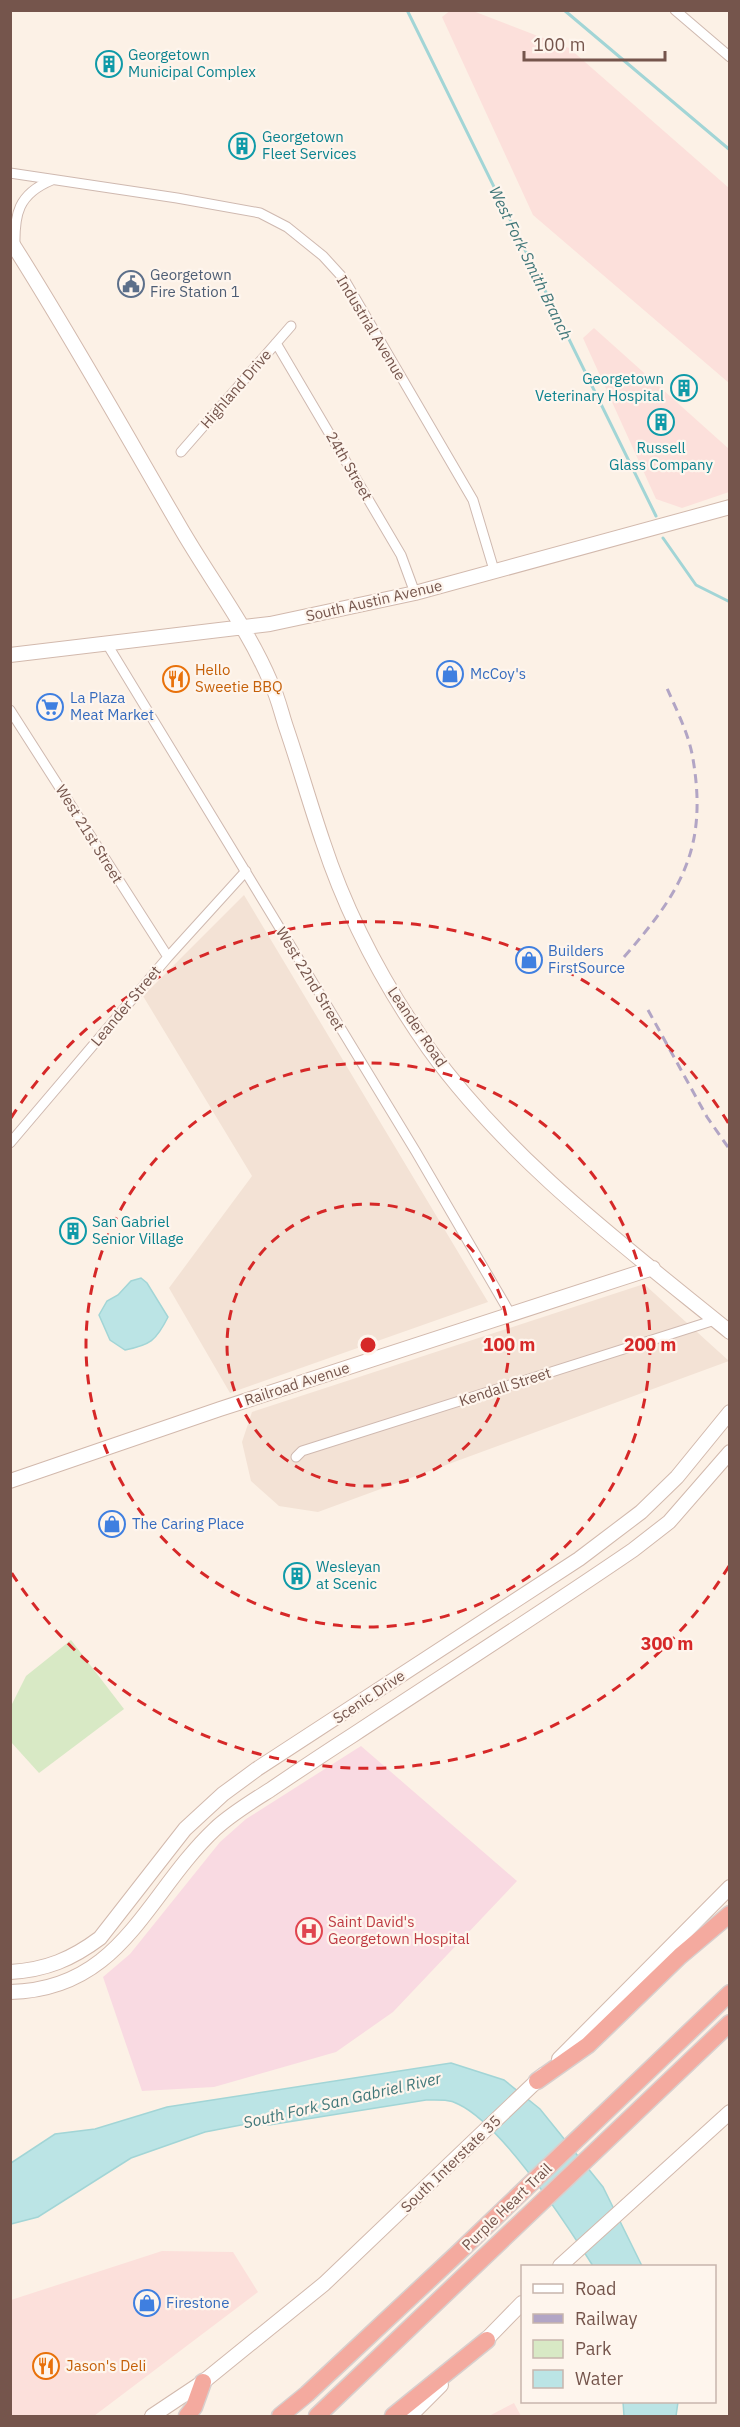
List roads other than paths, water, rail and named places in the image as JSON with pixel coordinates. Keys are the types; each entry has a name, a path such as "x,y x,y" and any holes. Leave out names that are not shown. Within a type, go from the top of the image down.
{"highway":[{"path":"537,2081 588,2045 680,1956 729,1914"},
{"name":"Purple Heart Trail","path":"280,2416 308,2394 458,2253 729,1993"},
{"name":"Purple Heart Trail","path":"316,2416 729,2023"},
{"path":"393,2416 487,2340"},
{"path":"187,2416 194,2407 203,2382"}],"main road":[{"name":"Leander Road","path":"13,244 242,628 272,683 324,846 344,898 368,949 396,998 430,1049 465,1094 510,1145 550,1183 729,1332"},
{"name":"South Austin Avenue","path":"10,655 242,628 415,593 729,507"},
{"name":"Railroad Avenue","path":"10,1481 220,1409 511,1316 652,1268"},
{"name":"Scenic Drive","path":"10,1972 49,1967 85,1949 100,1938 185,1829 243,1778 556,1574 641,1512 677,1477 729,1412"},
{"name":"Scenic Drive","path":"10,1992 66,1982 106,1957 129,1936 184,1862 215,1829 256,1799 569,1594 657,1533 684,1507 729,1452"},
{"path":"641,1512 657,1533"},
{"path":"556,1574 569,1594"},
{"path":"425,1660 438,1679"},
{"path":"331,1722 343,1742"},
{"path":"243,1778 256,1799"},
{"path":"185,1829 200,1845"},
{"name":"South Interstate 35","path":"152,2416 203,2382 324,2284 537,2081 729,1887"},
{"path":"561,2265 729,2112"},
{"path":"410,2416 520,2305"}],"street":[{"path":"675,10 729,57"},
{"name":"Industrial Avenue","path":"10,173 260,213 287,227 323,256 344,279 473,500 494,570"},
{"path":"13,244 15,224 24,200 41,185 54,180"},
{"name":"Highland Drive","path":"181,452 291,326"},
{"name":"24th Street","path":"276,343 401,555 415,593"},
{"name":"West 22nd Street","path":"107,644 421,1161 511,1316"},
{"name":"West 21st Street","path":"10,710 168,957"},
{"name":"Leander Street","path":"10,1143 168,957 246,871"},
{"name":"Kendall Street","path":"296,1457 302,1451 715,1320"}],"water":[{"path":"141,1278 147,1283 168,1317 160,1332 151,1341 125,1350 110,1340 99,1315 107,1301 118,1295 131,1281"},
{"name":"South Fork San Gabriel River","path":"451,2063 504,2080 540,2109 603,2187 642,2265 592,2265 532,2177 494,2132 458,2104 443,2100 426,2100 269,2125 241,2125 205,2132 131,2158 38,2217 11,2224 11,2163 55,2134 95,2129 167,2107"},
{"path":"623,2403 678,2403 676,2416 624,2416"}],"waterway":[{"name":"West Fork Smith Branch","path":"407,10 656,516"},
{"path":"564,10 730,150"},
{"name":"West Fork Smith Branch","path":"663,538 696,585 730,602"}],"railway":[{"path":"624,957 661,911 675,889 686,867 693,844 697,818 697,790 693,759 685,731 666,686"},
{"path":"648,1010 707,1117 730,1150"}],"place":[{"name":"Georgetown Municipal Complex","path":"109,64"},
{"name":"Georgetown Fleet Services","path":"242,146"},
{"name":"Georgetown Fire Station 1","path":"131,284"},
{"name":"Georgetown Veterinary Hospital","path":"684,388"},
{"name":"Russell Glass Company","path":"661,422"},
{"name":"McCoy's","path":"450,674"},
{"name":"Hello Sweetie BBQ","path":"176,679"},
{"name":"La Plaza Meat Market","path":"50,707"},
{"name":"Builders FirstSource","path":"529,960"},
{"name":"San Gabriel Senior Village","path":"73,1231"},
{"name":"The Caring Place","path":"112,1524"},
{"name":"Wesleyan at Scenic","path":"297,1576"},
{"name":"Saint David's Georgetown Hospital","path":"309,1931"},
{"name":"Firestone","path":"147,2303"},
{"name":"Jason's Deli","path":"46,2366"}]}
